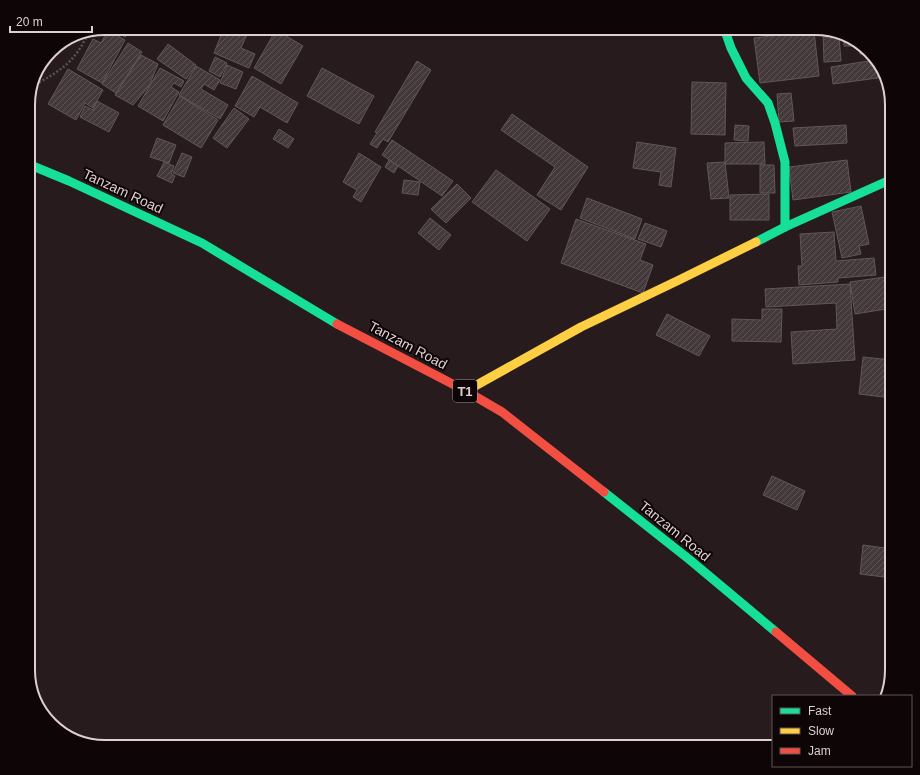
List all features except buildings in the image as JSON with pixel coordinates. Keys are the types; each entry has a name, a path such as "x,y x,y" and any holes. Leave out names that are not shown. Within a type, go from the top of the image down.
{"main road":[{"path":"726,35 731,48 746,78 768,103 776,123 785,162 785,227"},
{"name":"Tanzam Road","path":"35,167 69,181 202,243 328,319 466,391 502,412 678,550 851,695"},
{"path":"466,391 581,327 785,227 885,183"}],"path":[{"path":"38,83 65,66 76,55 86,37"}],"traffic: fast":[{"path":"726,35 731,48 746,78 768,103 775,123 785,162 785,227"},
{"path":"35,167 69,181 202,243 337,324"},
{"path":"756,242 785,227 885,182"},
{"path":"604,492 690,560 776,632"}],"traffic: slow":[{"path":"466,391 581,327 756,242"}],"traffic: jam":[{"path":"337,324 466,391 502,412 604,492"},
{"path":"776,632 851,695"}]}
